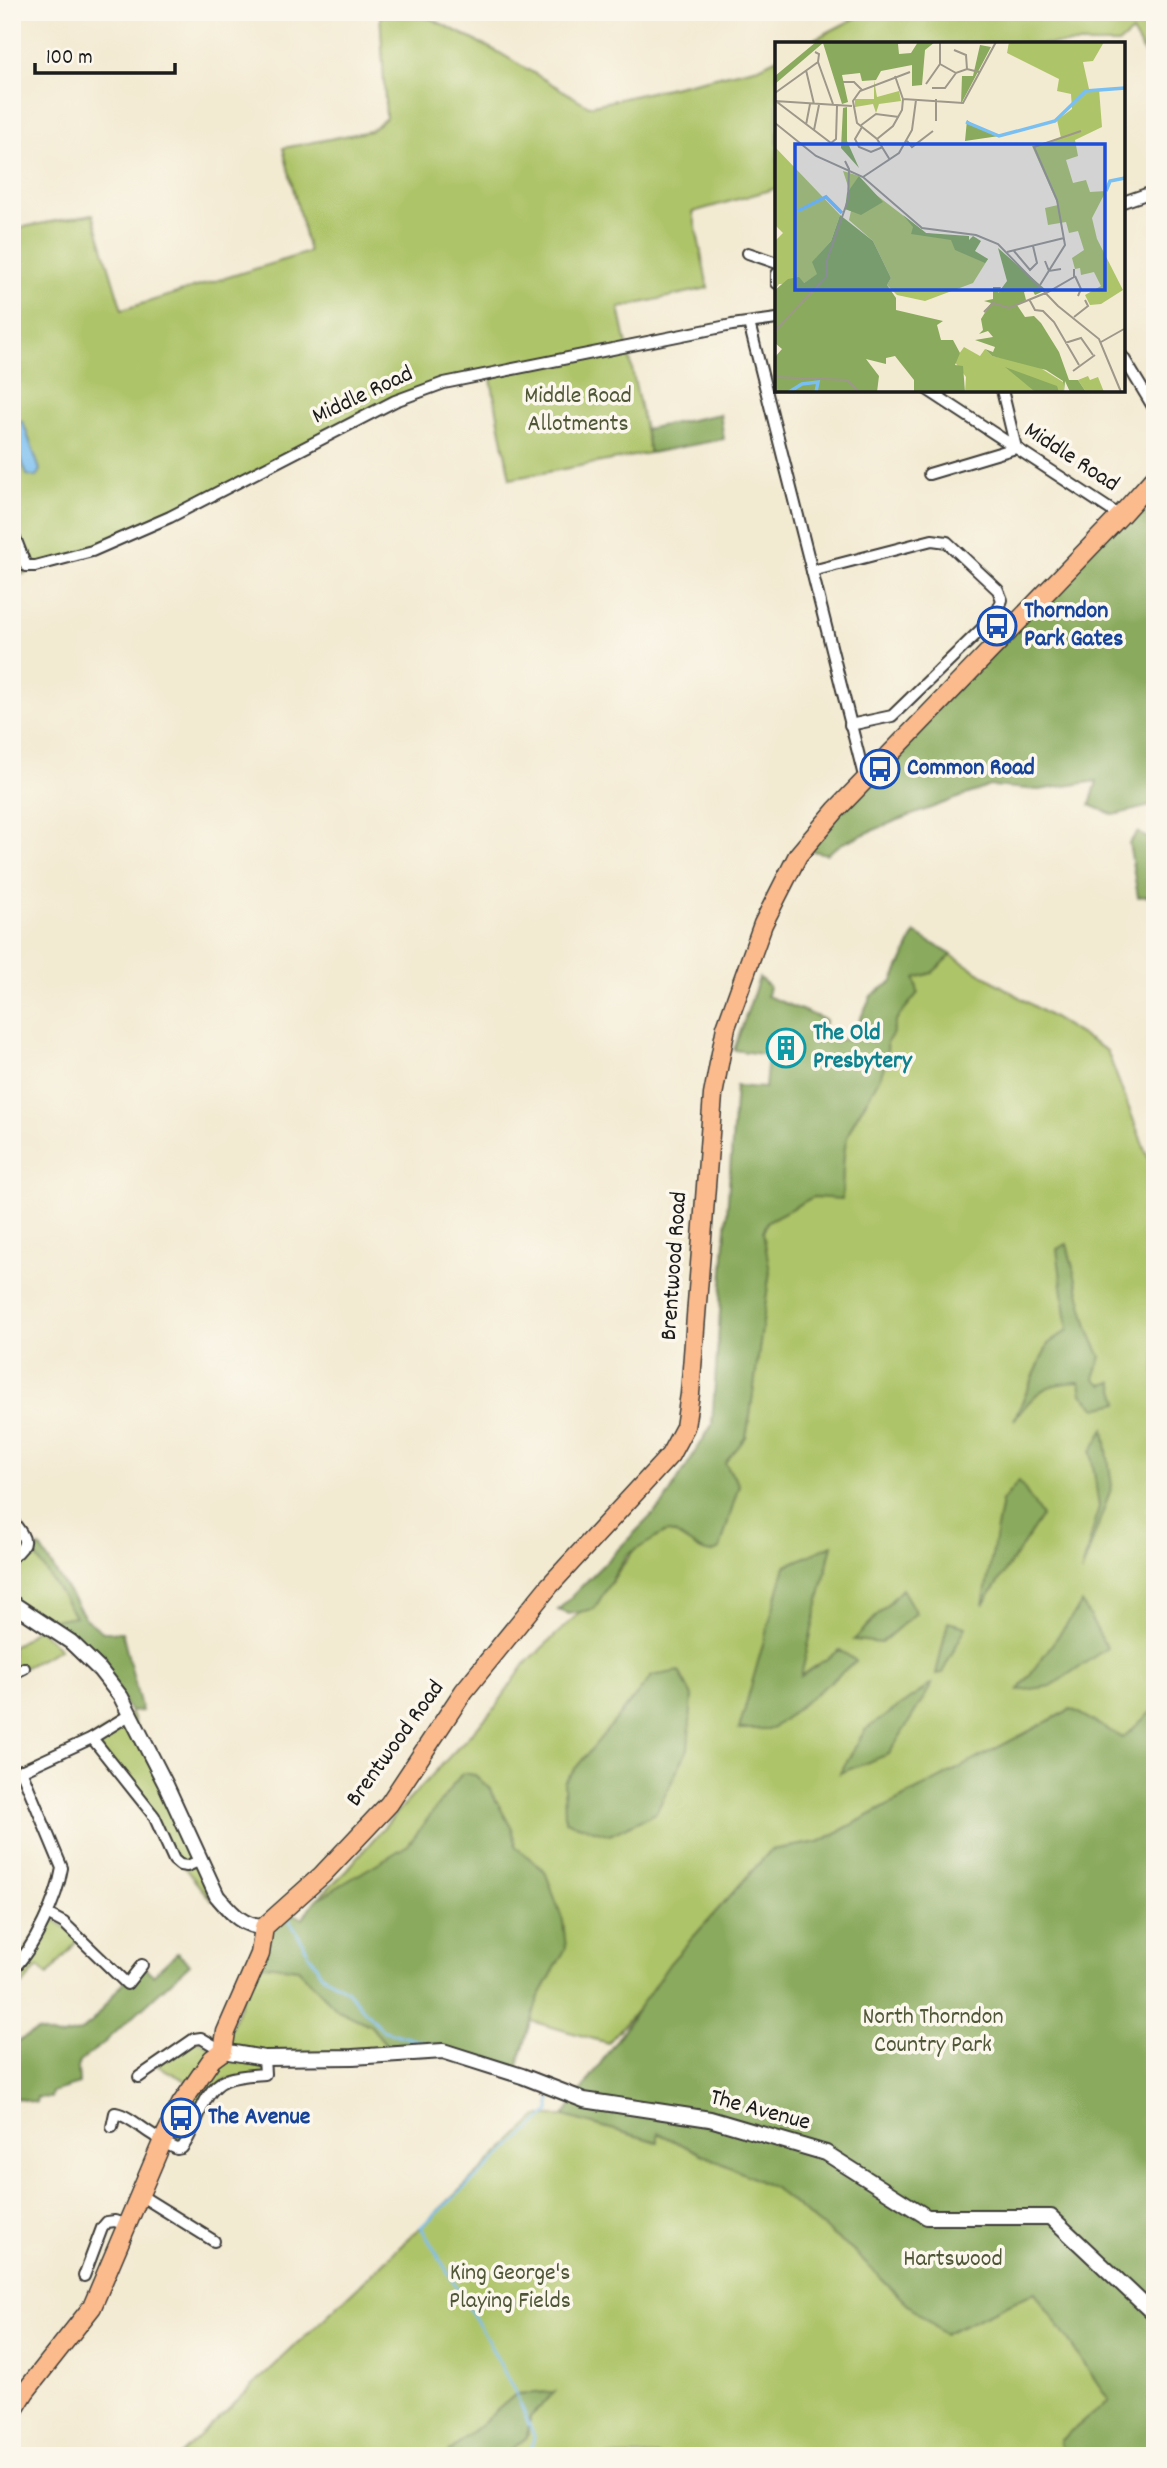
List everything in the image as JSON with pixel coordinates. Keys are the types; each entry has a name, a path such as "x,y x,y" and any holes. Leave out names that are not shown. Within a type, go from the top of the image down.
{"main road":[{"name":"Brentwood Road","path":"264,1927 322,1875 389,1804 464,1691 550,1585 670,1455 685,1427 690,1394 713,1095 726,1027 763,924 798,855 864,780 1155,477"},
{"path":"12,2413 25,2392 92,2307 162,2141 181,2104 212,2059 223,2051 226,2032 260,1954 264,1927"}],"street":[{"path":"1125,201 1155,191"},
{"path":"748,253 775,262"},
{"name":"Middle Road","path":"12,530 26,566 92,551 170,517 395,401 444,383 775,319"},
{"path":"749,323 864,780"},
{"path":"1125,360 1155,410"},
{"name":"Middle Road","path":"931,392 1120,516"},
{"path":"929,474 1016,448 1002,392"},
{"path":"813,571 932,540 947,542 998,590 1002,600 996,615 892,716 850,725"},
{"path":"12,1520 23,1535 27,1548 12,1557"},
{"path":"12,1603 79,1650 100,1670 131,1714 217,1896 234,1916 249,1925 264,1927"},
{"path":"12,1674 24,1668"},
{"path":"12,1970 21,1961 47,1914 60,1882 62,1868 16,1772 92,1738 131,1714"},
{"path":"92,1738 154,1816 174,1860 187,1866 199,1861"},
{"path":"47,1914 64,1923 127,1984 142,1965"},
{"path":"139,2077 194,2039 201,2038 223,2051"},
{"name":"The Avenue","path":"223,2051 264,2058 353,2057 443,2051 522,2076 583,2100 710,2119 825,2153 927,2217 1051,2217 1155,2315"},
{"path":"112,2127 115,2113 122,2114 150,2136 177,2149 182,2148 212,2089 223,2081 236,2077 264,2074 264,2058"},
{"path":"140,2195 214,2241"},
{"path":"84,2276 102,2228 107,2222 115,2221 126,2225"}],"green space":[{"name":"Middle Road Allotments","path":"380,12 418,12 498,52 589,106 759,67 775,59 775,189 693,212 708,288 619,308 650,453 510,479 490,374 395,400 148,527 12,578 12,229 93,214 122,310 309,252 283,148 370,131 386,118"},
{"path":"867,12 1155,12 1155,72 1132,32 1120,42 809,42"},
{"path":"720,414 724,439 650,453 645,429"},
{"path":"1155,477 1155,581 1152,583 1155,590 1155,811 1150,806 1114,815 1090,805 1097,781 1039,790 990,786 893,822 843,843 826,854 804,849"},
{"path":"1138,832 1155,846 1155,896 1138,897 1129,843"},
{"path":"915,933 1107,1051 1155,1176 1155,1709 1123,1738 1071,1709 819,1842 771,1850 670,1963 643,2003 608,2043 531,2021 515,2075 295,1929 316,1900 346,1871 494,1709 525,1664 610,1584 644,1535 712,1425 738,1223 825,1165"},
{"path":"915,933 952,955 932,973 915,978 918,993 896,1020 887,1042 884,1068 845,1144 842,1199 813,1197 768,1221 763,1232 770,1271 746,1437 725,1463 739,1485 720,1549 711,1553 701,1550 674,1533 666,1532 627,1555 594,1609 569,1614 558,1610 663,1504 712,1425 736,1086 765,1088 768,1055 734,1050 759,978 769,986 767,996 826,1020 822,1030 832,1040 851,1039 871,996 893,981"},
{"path":"1067,1244 1089,1331 1101,1357 1094,1378 1102,1385 1113,1382 1119,1403 1096,1408 1082,1394 1080,1382 1057,1384 1035,1396 1014,1420 1048,1344 1068,1330 1057,1249"},
{"path":"1104,1429 1112,1486 1081,1574 1099,1507 1091,1452"},
{"path":"1019,1481 1042,1516 983,1605 1002,1501"},
{"path":"832,1545 801,1676 840,1650 856,1661 772,1729 739,1729 785,1566"},
{"path":"40,1547 86,1619 103,1632 122,1632 142,1711 130,1712 113,1685 41,1622 75,1616 33,1552"},
{"path":"22,1550 33,1552 76,1616 41,1622 12,1604 12,1557"},
{"path":"902,1589 916,1613 881,1643 854,1640"},
{"path":"1082,1603 1107,1648 1051,1686 1018,1691"},
{"path":"948,1622 966,1627 942,1673 936,1674"},
{"path":"37,1627 60,1649 12,1674 12,1646 25,1639"},
{"path":"679,1671 692,1696 688,1749 656,1813 610,1835 565,1821 564,1782 652,1676"},
{"path":"933,1683 889,1754 840,1773 865,1730"},
{"name":"North Thorndon Country Park","path":"1155,1708 1155,2456 1063,2456 1060,2441 1109,2400 1035,2292 944,2334 907,2304 853,2251 774,2188 658,2133 658,2142 564,2116 670,1963 771,1850 819,1842 1071,1709 1123,1738"},
{"path":"131,1714 212,1901 165,1842 92,1738"},
{"path":"462,1773 475,1775 490,1789 512,1829 516,1847 545,1871 563,1921 566,1948 538,1999 515,2075 430,2051 394,2054 370,2025 338,2010 298,1969 256,1964 262,1943 283,1910 303,1918 316,1900 408,1845"},
{"path":"47,1914 80,1938 48,1975 38,1967 12,1998 12,1970"},
{"path":"177,1953 190,1964 105,2042 80,2061 79,2084 52,2092 51,2098 37,2097 36,2103 12,2097 12,2044 37,2031 58,2037 79,2032 92,2022 123,1982 142,1965 153,1975"},
{"path":"256,1964 298,1969 338,2010 370,2025 394,2054 264,2058 265,2074 223,2081 182,2148 162,2142 194,2085 156,2065 194,2039 222,2051"},
{"name":"King George's Playing Fields","path":"538,2116 564,2116 657,2142 658,2133 774,2188 853,2251 907,2304 944,2333 1035,2292 1110,2400 1060,2441 1063,2456 503,2456 527,2437 530,2417 554,2392 516,2394 444,2456 179,2456"},
{"path":"555,2392 530,2417 527,2437 503,2456 444,2456 516,2394"}],"water":[{"path":"23,422 40,470 36,477 27,475 12,433 12,423"}],"waterway":[{"path":"287,1916 321,1974 346,1990 382,2030 435,2046"},
{"path":"531,2451 534,2436 516,2394 421,2227 550,2112 550,2098"}],"place":[{"name":"Thorndon Park Gates","path":"997,626"},
{"name":"Common Road","path":"880,769"},
{"name":"The Old Presbytery","path":"786,1048"},
{"name":"The Avenue","path":"181,2118"}],"park label":[{"name":"Hartswood","path":"953,2260"}]}
